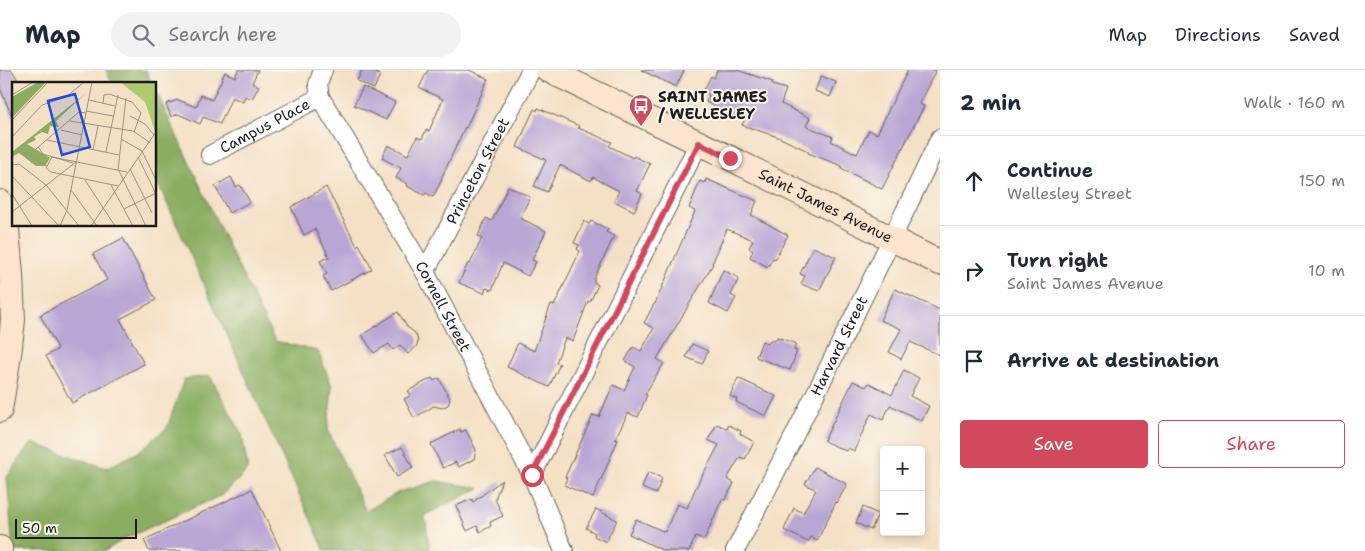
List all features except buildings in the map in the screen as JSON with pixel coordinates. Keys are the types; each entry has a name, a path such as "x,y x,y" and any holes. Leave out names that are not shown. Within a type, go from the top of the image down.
{"main road":[{"name":"Saint James Avenue","path":"548,70 940,263"},
{"path":"0,202 7,230 13,320 0,410"}],"street":[{"path":"320,97 318,84 323,70"},
{"name":"Princeton Street","path":"425,272 531,70"},
{"name":"Campus Place","path":"210,155 320,97"},
{"name":"Cornell Street","path":"320,97 425,272 532,475 564,551"},
{"name":"Harvard Street","path":"735,551 892,239 940,138"},
{"path":"532,475 699,143"}],"green space":[{"path":"106,70 146,70 151,82 111,82"},
{"path":"156,91 275,341 318,351 332,386 328,430 366,511 399,492 436,481 480,488 425,515 430,551 325,551 156,179"},
{"path":"210,376 242,434 248,470 222,495 124,539 105,551 13,551 7,477 32,443 106,468 137,453 167,428 184,379"}],"place":[{"name":"SAINT JAMES / WELLESLEY","path":"641,127"}],"route":[{"path":"532,475 699,143 730,158"}]}
